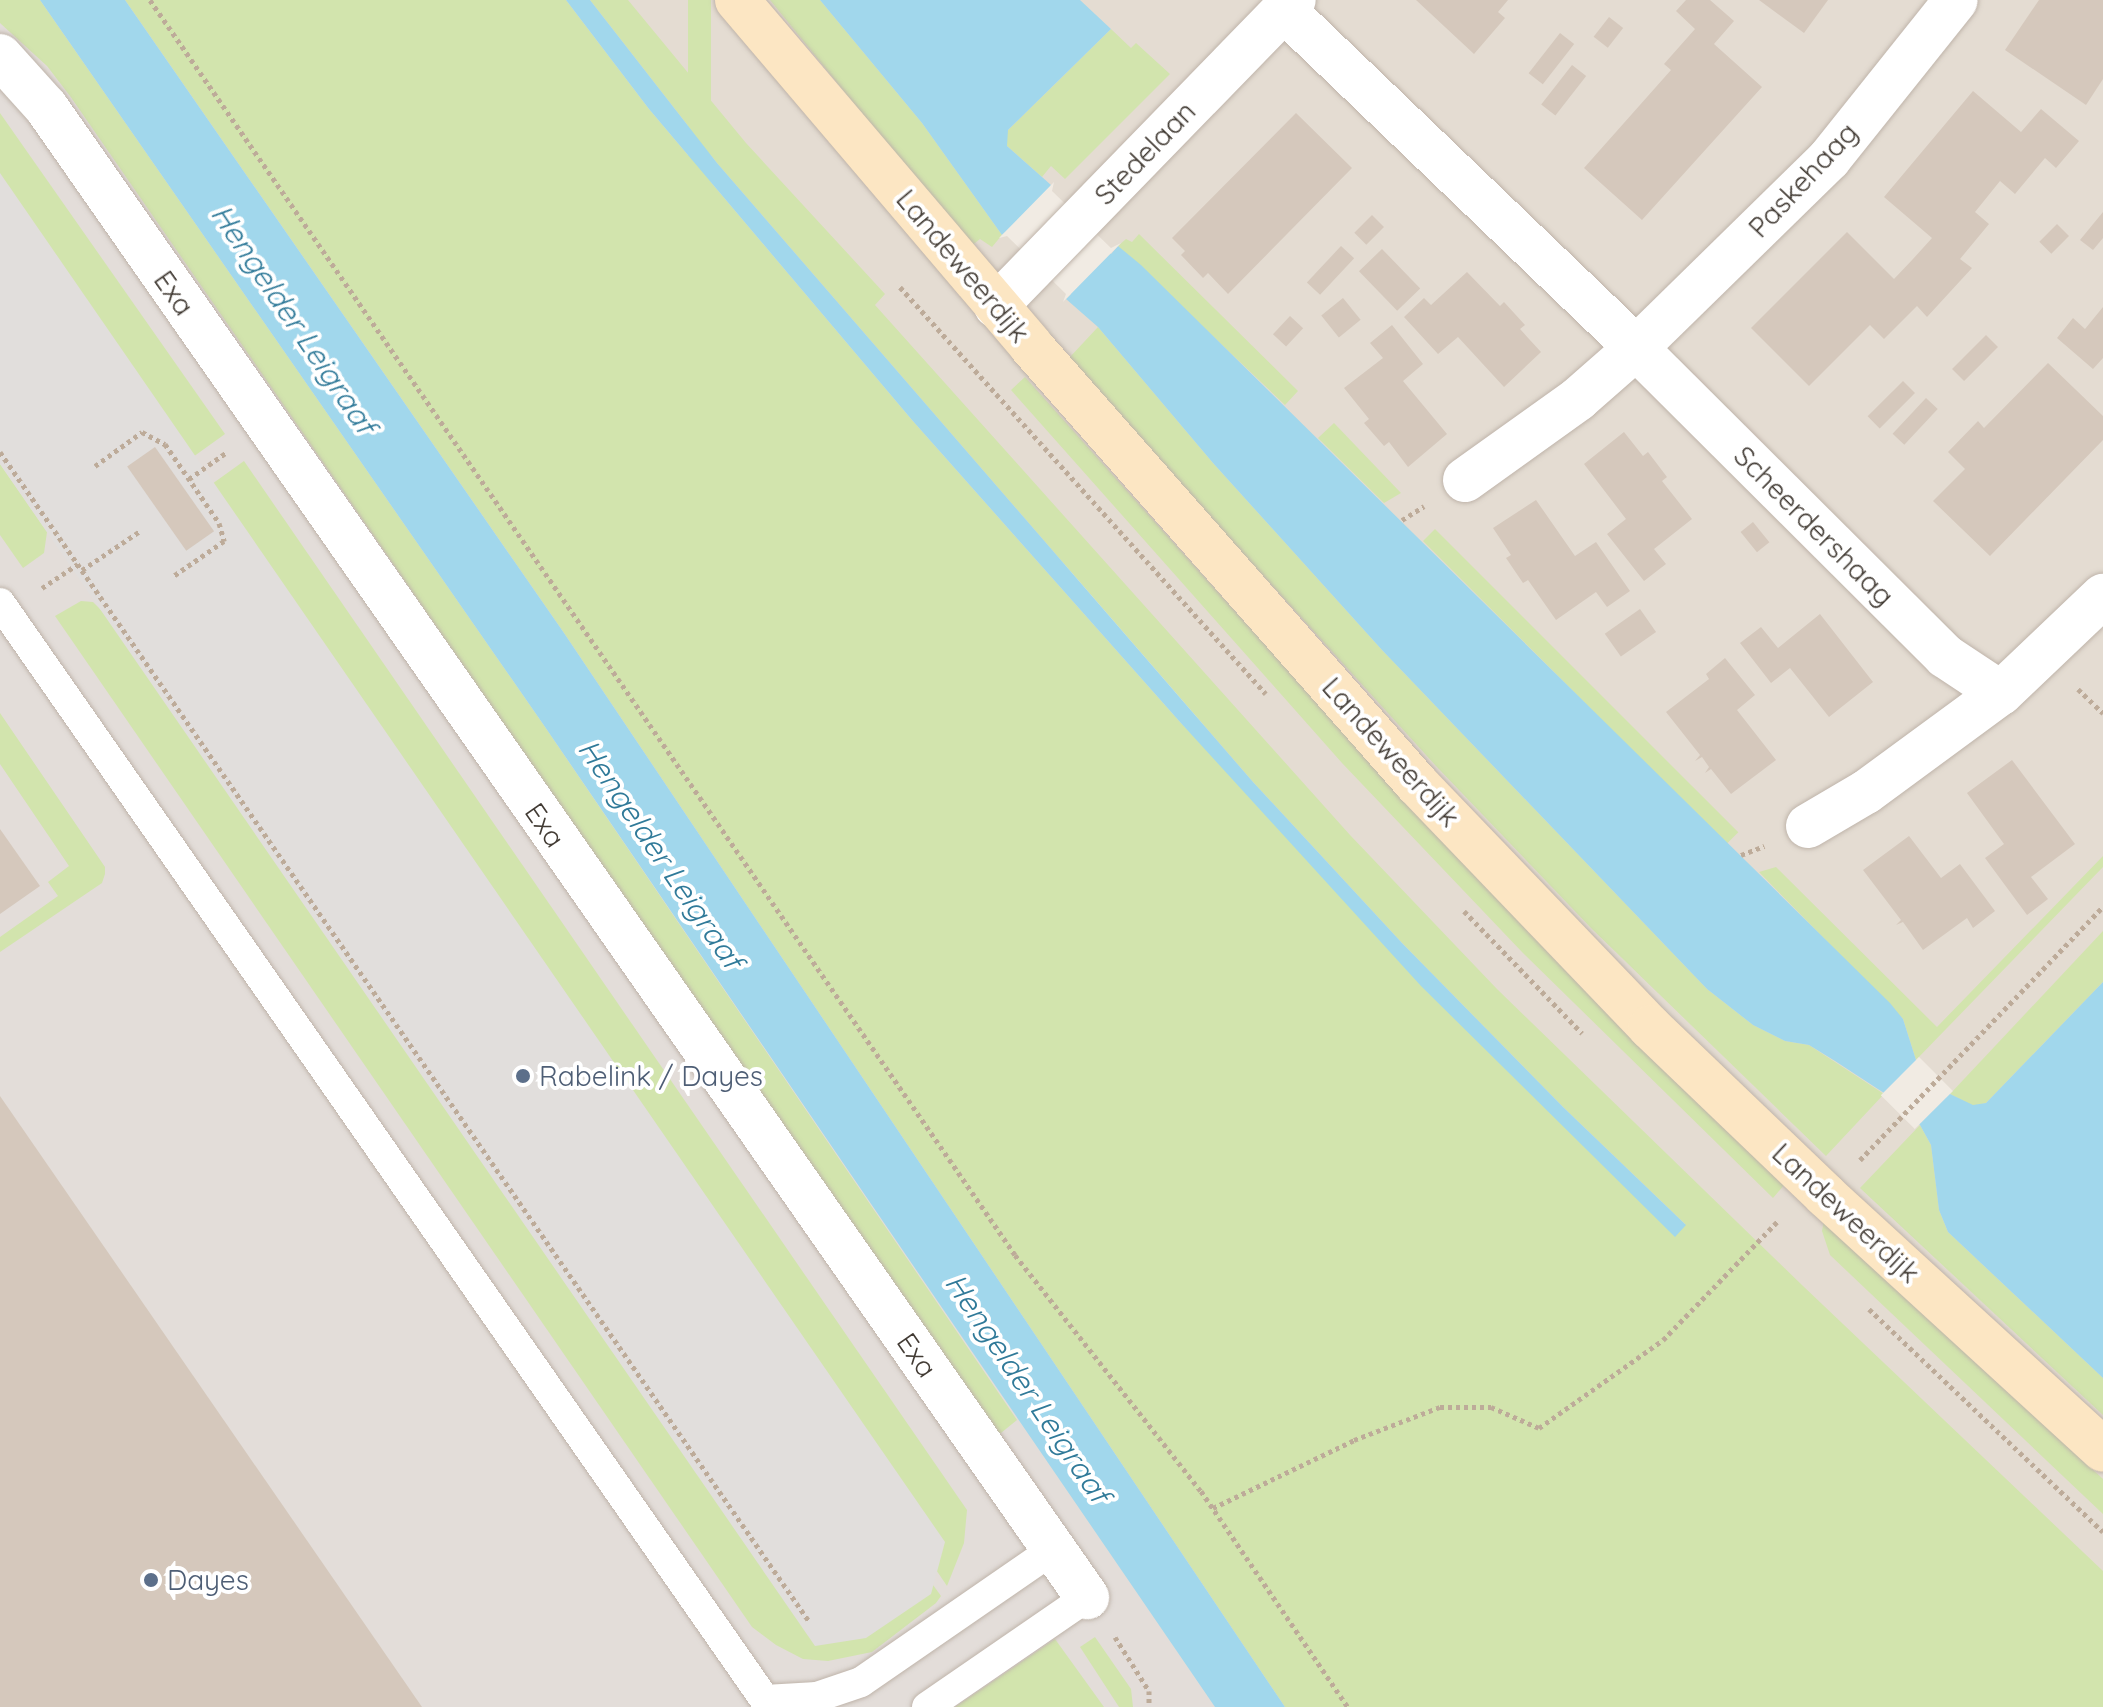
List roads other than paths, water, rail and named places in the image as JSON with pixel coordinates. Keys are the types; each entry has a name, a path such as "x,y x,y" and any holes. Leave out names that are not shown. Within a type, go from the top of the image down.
{"street":[{"name":"Landeweerdijk","path":"737,0 1010,292 1417,784 1650,1027 1825,1195 2103,1450"},
{"name":"Paskehaag","path":"1636,348 1829,159 1956,0"},
{"name":"Stedelaan","path":"1010,292 1289,5"},
{"name":"Scheerdershaag","path":"1289,5 1945,656 2001,693"},
{"name":"Exa","path":"0,56 46,107 1087,1597"},
{"path":"1465,480 1578,399 1636,348"},
{"path":"1808,826 1866,792 2001,693 2103,596"}],"lane":[{"path":"0,603 768,1704 817,1697 861,1682 1054,1549"},
{"path":"927,1707 1087,1597"}],"water":[{"name":"Hengelder Leigraaf","path":"40,0 125,0 564,633 1285,1707 1215,1707 543,724"},
{"path":"566,0 590,0 717,163 1253,782 1402,943 1563,1107 1686,1225 1675,1237 1421,986 1180,722 912,420 649,109"},
{"path":"820,0 1080,0 1111,29 1008,130 1007,146 1051,185 1047,191 1111,254 1118,246 1141,265 1890,1003 1903,1019 1916,1060 1950,1094 1973,1105 1986,1103 2103,982 2103,1378 1948,1232 1939,1210 1931,1145 1920,1125 1884,1093 1835,1061 1809,1045 1785,1041 1753,1025 1707,989 1382,650 1213,463 1098,327 1066,299 1071,294 1007,231 1002,235 922,123"}],"place":[{"name":"Rabelink / Dayes","path":"523,1076"},
{"name":"Dayes","path":"151,1580"}]}
